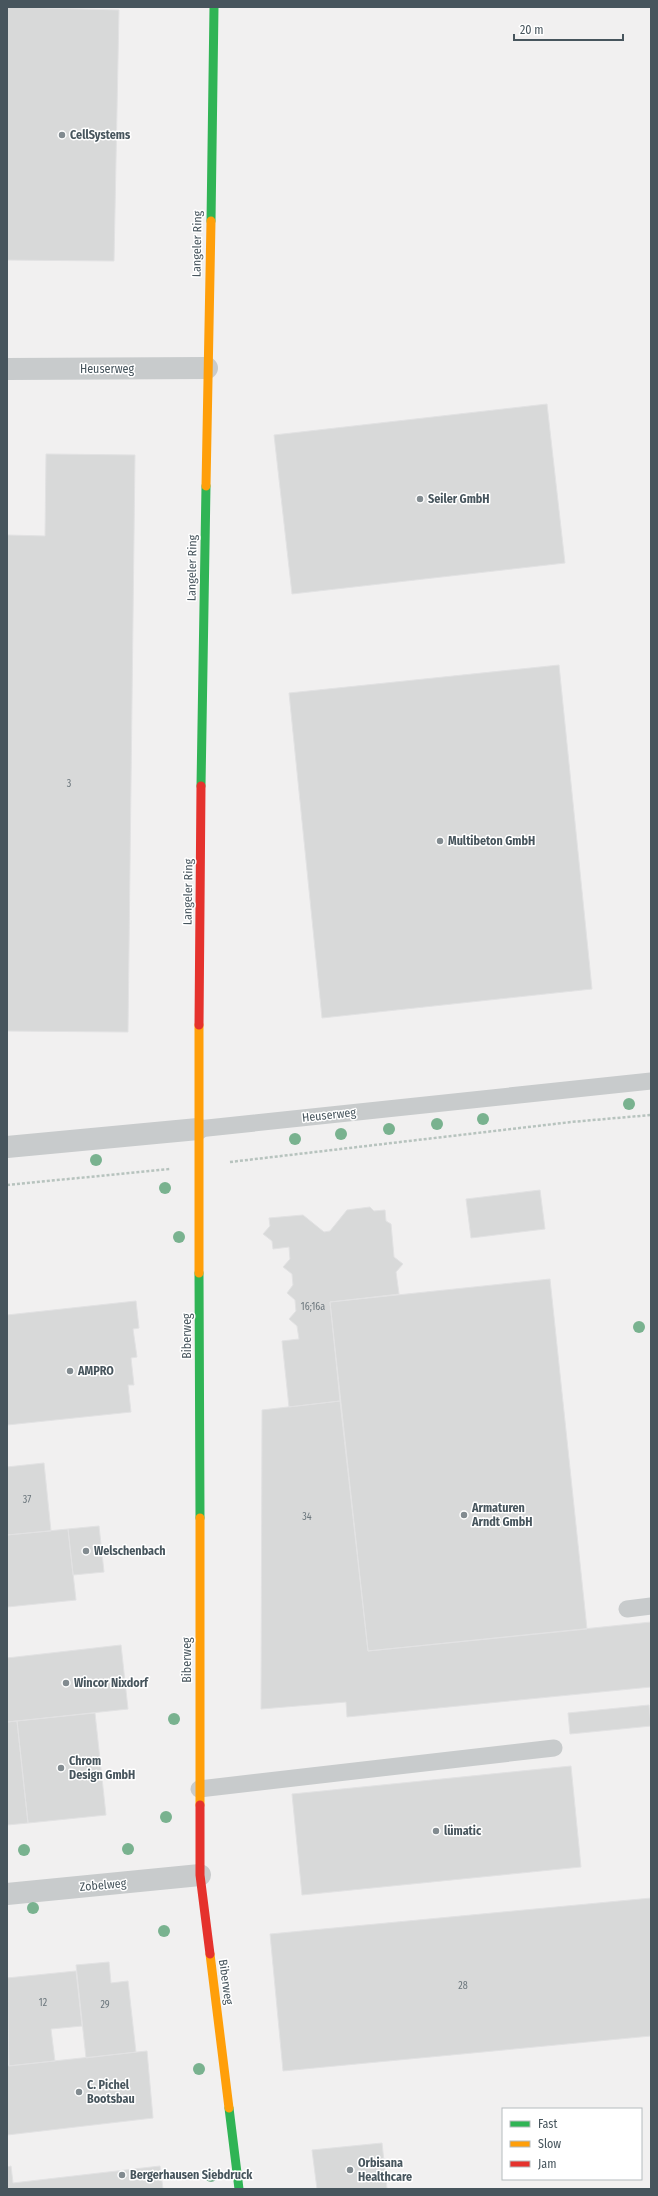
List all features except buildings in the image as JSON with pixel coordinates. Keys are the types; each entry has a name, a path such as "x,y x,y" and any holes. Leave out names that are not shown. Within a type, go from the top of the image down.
{"street":[{"name":"Langeler Ring","path":"198,1129 207,368 214,7"},
{"name":"Heuserweg","path":"7,369 207,368"},
{"name":"Heuserweg","path":"7,1147 198,1129"},
{"name":"Biberweg","path":"198,1129 200,1166 200,1876 240,2189"},
{"name":"Zobelweg","path":"7,1894 200,1876"}],"lane":[{"name":"Heuserweg","path":"198,1129 651,1081"},
{"path":"627,1609 651,1606"},
{"path":"199,1788 554,1748"}],"path":[{"path":"7,1185 200,1166 571,1122 651,1115"}],"traffic: fast":[{"path":"211,221 214,7"},
{"path":"201,786 206,486"},
{"path":"199,1273 200,1518"},
{"path":"229,2108 239,2189"}],"traffic: slow":[{"path":"206,486 211,221"},
{"path":"199,1025 199,1273"},
{"path":"200,1518 200,1805"},
{"path":"210,1954 229,2108"}],"traffic: jam":[{"path":"199,1025 201,786"},
{"path":"200,1805 200,1875 210,1954"}],"place":[{"name":"CellSystems","path":"62,135"},
{"name":"Seiler GmbH","path":"420,499"},
{"name":"Multibeton GmbH","path":"440,841"},
{"name":"AMPRO","path":"70,1371"},
{"name":"Armaturen Arndt GmbH","path":"464,1515"},
{"name":"Welschenbach","path":"86,1551"},
{"name":"Wincor Nixdorf","path":"66,1683"},
{"name":"Chrom Design GmbH","path":"61,1768"},
{"name":"lümatic","path":"436,1831"},
{"name":"C. Pichel Bootsbau","path":"79,2092"},
{"name":"Orbisana Healthcare","path":"350,2170"},
{"name":"Bergerhausen Siebdruck","path":"122,2175"}]}
